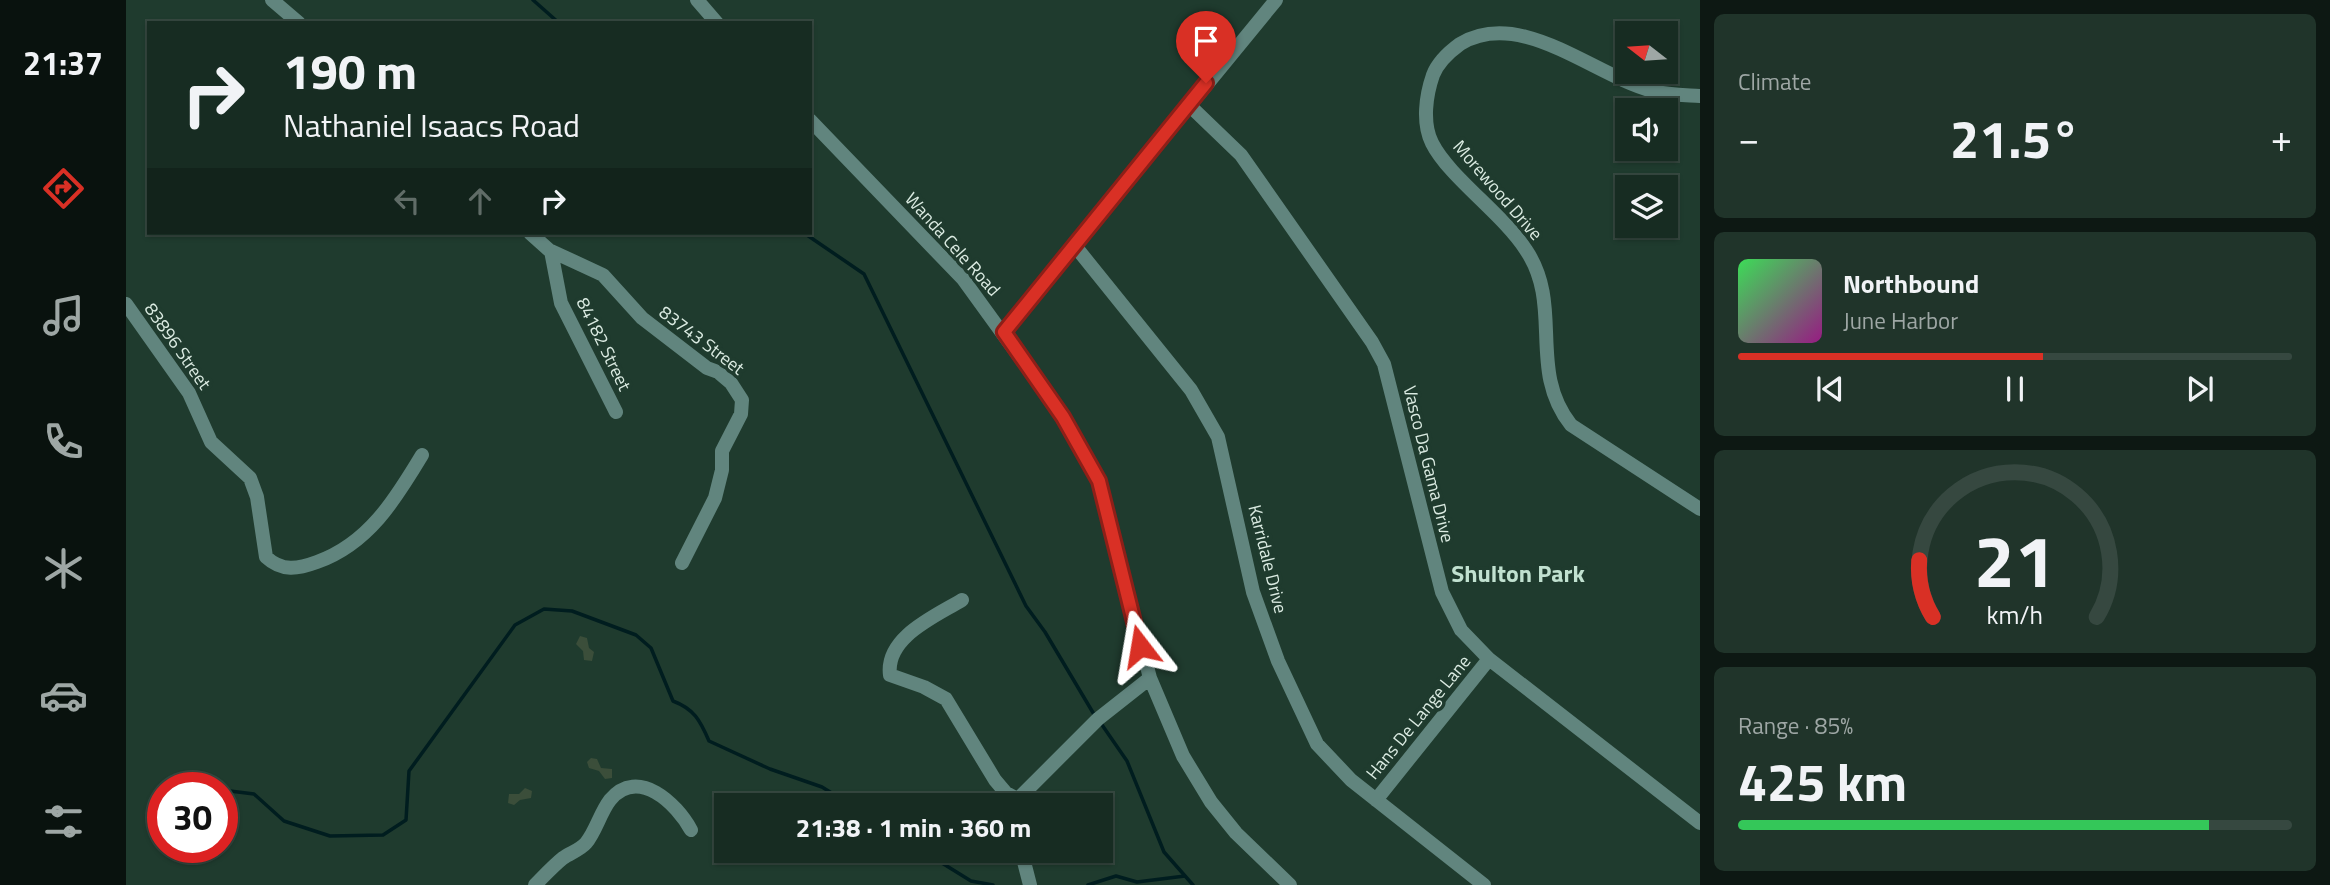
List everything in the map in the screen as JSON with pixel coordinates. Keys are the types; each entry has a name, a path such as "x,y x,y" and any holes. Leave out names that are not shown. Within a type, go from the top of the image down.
{"street":[{"path":"272,0 297,21"},
{"path":"697,0 715,21"},
{"path":"1004,332 1188,104 1276,0"},
{"name":"Morewood Drive","path":"1700,96 1652,91 1533,39 1509,33 1487,33 1468,40 1449,52 1434,71 1427,93 1427,117 1432,142 1516,234 1538,272 1544,294 1548,375 1552,396 1561,412 1571,425 1700,509"},
{"name":"Vasco Da Gama Drive","path":"1188,104 1241,155 1372,342 1384,364 1442,592 1461,631 1489,659 1700,823"},
{"name":"Wanda Cele Road","path":"812,122 963,279 1004,332 1063,417 1099,481 1150,678 1183,755 1211,802 1236,833 1290,885"},
{"name":"83743 Street","path":"532,235 551,251 603,275 642,318 707,368 718,372 731,383 742,400 741,414 722,451 722,470 715,498 682,563"},
{"name":"Karridale Drive","path":"1075,246 1205,409 1218,437 1253,592 1303,720 1333,763 1484,885"},
{"name":"84182 Street","path":"551,251 561,303 616,412"},
{"name":"83896 Street","path":"126,304 189,393 211,442 250,478 257,497 267,557 273,563 293,569 339,555 380,518 422,455"},
{"path":"962,600 913,630 900,644 889,668 890,675 924,687 946,699 995,780 1006,793"},
{"name":"Hans De Lange Lane","path":"1376,800 1489,659"},
{"path":"1028,793 1098,719 1150,678"},
{"path":"535,885 564,857 584,846 610,801 628,787 647,789 669,800 680,810 691,831"},
{"path":"1024,863 1030,885"}],"building":[{"path":"580,636 587,638 589,648 594,652 592,661 584,660 583,651 576,644"},
{"path":"591,758 597,759 601,768 612,769 612,778 605,779 599,771 589,768 587,762"},
{"path":"525,788 532,791 531,798 520,800 514,805 508,803 509,794 519,794"}],"waterway":[{"path":"533,0 557,21"},
{"path":"807,235 864,274 1026,606 1045,632 1095,716"},
{"path":"238,792 254,794 284,821 330,836 383,835 406,820 409,771 515,625 544,609 572,611 636,635 651,648 673,701 696,716 709,741 832,793"},
{"path":"1100,722 1127,761 1164,852 1193,885"},
{"path":"942,863 971,881 993,885"},
{"path":"1088,885 1116,876 1137,882 1185,876"}],"district":[{"name":"Shulton Park","path":"1518,573"}],"route":[{"path":"1140,646 1099,481 1063,417 1004,332 1206,83"}]}
